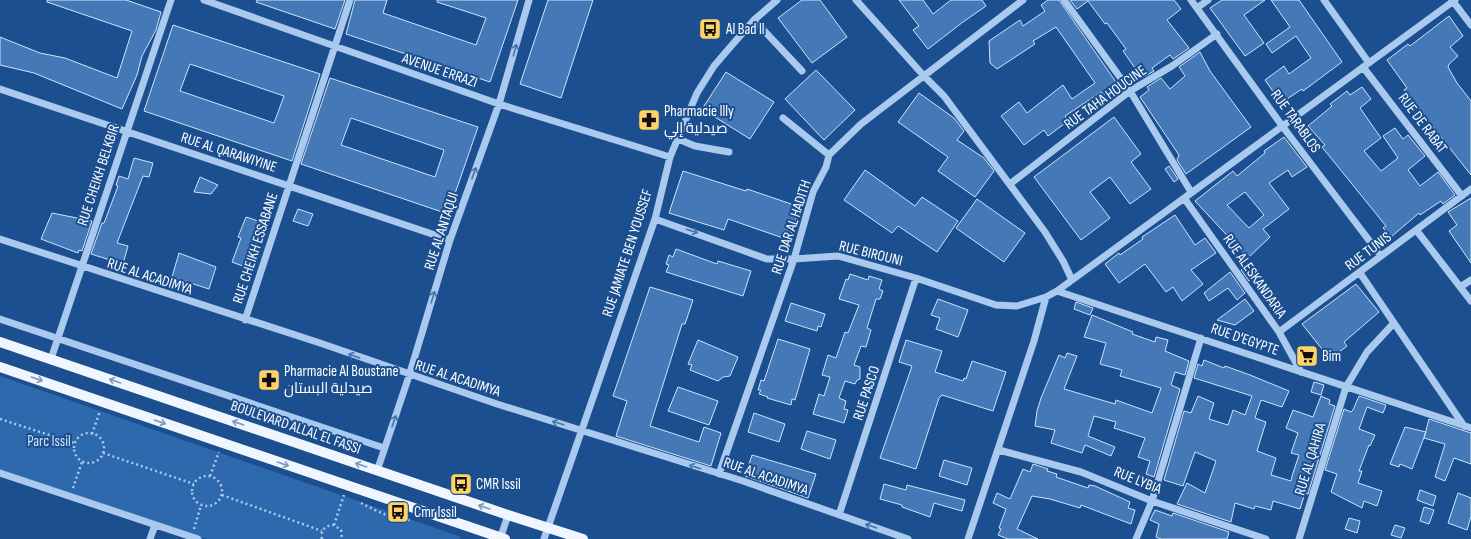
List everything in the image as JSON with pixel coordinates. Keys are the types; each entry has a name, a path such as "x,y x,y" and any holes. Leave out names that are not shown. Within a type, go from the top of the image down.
{"main road":[{"name":"BOULEVARD ALLAL EL FASSI","path":"0,342 377,471 582,539"},
{"path":"0,367 502,538"}],"street":[{"name":"RUE CHEIKH BELKBIR","path":"51,359 171,0"},
{"name":"AVENUE ERRAZI","path":"204,0 499,104 670,157"},
{"name":"RUE CHEIKH ESSABANE","path":"245,320 350,0"},
{"name":"RUE AL ANTAQUI","path":"377,471 409,376 450,240 499,104 529,0"},
{"name":"RUE JAMIATE BEN YOUSSEF","path":"544,539 655,219 670,157 697,94 714,66 754,20 777,0"},
{"path":"856,0 924,76 944,96 1045,232 1063,261 1072,280"},
{"name":"RUE DAR AL HADITH","path":"719,474 794,259 813,192 826,167 829,155 860,124 1023,0"},
{"path":"1064,0 1130,91 1191,192"},
{"name":"RUE TARABLOS","path":"1191,0 1283,127 1381,256"},
{"path":"1197,8 1208,0"},
{"name":"RUE DE RABAT","path":"1324,0 1366,65 1462,196"},
{"path":"1453,1 1471,26"},
{"name":"RUE BIROUNI","path":"655,219 767,259 838,256 916,278 996,305 1017,306 1046,297 1057,291 1191,192 1283,127 1453,1"},
{"path":"754,20 802,71"},
{"name":"RUE TAHA HOUCINE","path":"1010,184 1130,91 1172,66 1217,34"},
{"name":"RUE AL QARAWIYINE","path":"0,89 450,240"},
{"path":"783,118 829,155"},
{"path":"678,139 695,146 729,152"},
{"name":"RUE TUNIS","path":"1279,332 1417,231 1471,189"},
{"name":"RUE ALESKANDARIA","path":"1184,198 1279,332 1301,372"},
{"path":"1417,231 1471,301"},
{"name":"RUE AL ACADIMYA","path":"0,240 320,344 409,376 719,474 908,539"},
{"path":"1360,273 1467,427"},
{"name":"RUE PASCO","path":"839,515 916,278"},
{"path":"1460,287 1471,280"},
{"name":"RUE D'EGYPTE","path":"1057,291 1467,427"},
{"path":"968,539 999,450 1046,297"},
{"path":"0,319 384,448"},
{"name":"RUE AL QAHIRA","path":"1300,539 1346,387 1367,352 1394,324"},
{"path":"1136,539 1152,501 1201,338"},
{"name":"RUE LYBIA","path":"999,450 1081,472 1152,501 1266,539"},
{"path":"0,473 195,538"},
{"path":"502,538 508,515"},
{"path":"150,539 155,525"}],"path":[{"path":"92,434 101,409"},
{"path":"0,419 74,444"},
{"path":"85,434 92,434 102,441 104,447 103,453 100,459 94,462 82,462 76,457 74,444 78,438 85,434"},
{"path":"210,476 219,450"},
{"path":"103,453 194,484"},
{"path":"70,496 82,462"},
{"path":"204,476 210,476 220,483 222,495 216,503 206,506 201,505 193,496 194,484 204,476"},
{"path":"222,495 322,531"},
{"path":"334,525 344,495"},
{"path":"195,538 201,505"},
{"path":"322,539 322,531 329,525 334,525 341,530 343,539"}],"green space":[{"name":"Parc Issil","path":"0,376 461,537 460,539 207,539 0,472"}],"building":[{"path":"47,0 126,0 161,12 156,30 142,56 137,75 122,109 34,73 0,65 0,37 40,53 65,58 117,78 132,31 47,2"},
{"path":"257,0 345,0 335,29 256,2"},
{"path":"355,0 387,0 383,13 476,45 486,18 437,2 437,0 518,0 490,82 346,34"},
{"path":"548,0 593,0 561,98 520,84"},
{"path":"802,0 820,0 847,37 812,63 778,18"},
{"path":"899,0 923,0 933,14 951,0 982,0 986,6 928,49 913,30 919,26"},
{"path":"1048,0 1059,0 1118,85 1103,96 1101,92 1065,116 1068,121 1048,136 1044,130 1024,145 1001,116 1019,102 1027,113 1063,85 1072,99 1095,83 1056,27 1033,41 1035,44 997,69 990,63 989,41 1020,20 1023,26 1045,11 1041,5"},
{"path":"1070,0 1174,0 1181,9 1167,20 1189,48 1173,59 1170,55 1152,68 1154,71 1142,78 1123,51 1126,49 1107,23 1105,24 1088,1 1077,9"},
{"path":"1222,0 1265,0 1244,15 1264,43 1245,56 1210,8"},
{"path":"1271,0 1299,0 1342,62 1303,91 1302,89 1281,103 1265,80 1284,66 1289,74 1311,58 1296,36 1272,53 1266,44 1290,27"},
{"path":"1449,16 1463,36 1450,47 1458,56 1449,64 1448,67 1457,83 1471,101 1471,175 1404,90 1407,88 1387,60 1408,44 1410,46"},
{"path":"173,25 320,74 292,161 144,111","holes":["190,64 284,96 274,123 180,91"]},
{"path":"1200,52 1210,71 1251,127 1186,174 1177,160 1179,155 1140,97 1149,90 1147,87 1161,78 1170,89 1185,76 1179,67"},
{"path":"816,70 855,110 824,140 785,99"},
{"path":"726,72 774,102 750,139 702,109"},
{"path":"330,78 478,127 448,214 301,164","holes":["351,118 444,150 435,177 341,145"]},
{"path":"1362,87 1371,99 1360,108 1381,138 1364,151 1381,171 1398,158 1383,136 1395,128 1403,139 1408,135 1425,156 1408,170 1420,186 1438,172 1455,195 1443,204 1441,201 1420,215 1419,213 1391,237 1383,228 1386,226 1322,147 1325,145 1308,126 1332,106 1330,104 1347,91 1350,95"},
{"path":"919,93 954,118 964,131 957,140 984,158 994,171 975,197 938,171 948,157 898,122"},
{"path":"1114,117 1141,154 1131,162 1151,189 1130,204 1110,177 1090,192 1110,218 1081,240 1034,177"},
{"path":"1284,137 1307,167 1292,177 1288,170 1269,183 1289,209 1263,229 1270,237 1248,258 1195,201 1233,171 1237,176 1265,153 1264,151","holes":["1245,192 1264,215 1249,228 1227,205"]},
{"path":"134,158 153,163 149,177 143,176 117,243 128,246 123,264 91,254 102,223 104,223 118,186 116,185 119,176 128,179"},
{"path":"1169,166 1178,179 1174,182 1165,169"},
{"path":"865,170 915,206 922,197 958,221 937,252 898,226 892,233 844,200"},
{"path":"683,171 746,191 747,189 800,207 789,240 728,219 724,230 669,213"},
{"path":"200,177 218,185 211,194 194,192"},
{"path":"1471,198 1471,263 1449,231 1457,225 1448,212"},
{"path":"977,199 1025,233 1004,262 956,228"},
{"path":"298,209 313,214 308,226 293,221"},
{"path":"52,213 92,221 82,251 79,250 78,253 41,239"},
{"path":"1175,215 1195,245 1205,238 1216,253 1191,270 1203,284 1182,301 1173,287 1166,292 1145,264 1119,283 1105,264 1119,253 1120,255 1143,239 1142,237"},
{"path":"246,217 264,223 248,268 232,262 241,238 238,237"},
{"path":"676,249 717,264 718,261 751,271 743,296 666,272 669,265 666,264 669,255 673,257"},
{"path":"179,253 216,267 209,289 172,277"},
{"path":"1243,269 1251,280 1249,281 1241,270"},
{"path":"1230,272 1245,293 1237,300 1228,288 1209,301 1204,293"},
{"path":"850,274 868,280 869,276 882,280 879,289 883,291 880,299 876,299 867,328 871,330 866,347 861,346 854,365 860,367 860,379 857,380 855,384 845,381 839,398 846,401 844,409 848,410 844,423 813,414 819,394 824,396 830,377 822,375 828,355 836,358 845,332 848,333 859,305 839,299 846,279 848,280"},
{"path":"1356,284 1379,312 1344,342 1347,346 1330,359 1302,324"},
{"path":"650,287 693,300 685,324 682,324 650,426 699,442 704,427 721,433 711,466 616,436 627,401 613,396"},
{"path":"938,299 968,310 958,337 936,329 940,318 931,315"},
{"path":"1245,299 1254,311 1235,325 1217,320"},
{"path":"1076,302 1093,308 1090,315 1074,309"},
{"path":"791,303 825,314 821,327 818,326 817,331 785,321"},
{"path":"1092,315 1133,332 1132,334 1155,342 1156,337 1168,340 1165,351 1189,361 1185,375 1175,372 1171,385 1180,389 1154,477 1146,474 1150,461 1138,457 1145,438 1114,428 1116,422 1094,416 1088,436 1115,447 1111,456 1085,445 1082,453 1051,443 1055,430 1035,426 1041,398 1059,355 1065,358 1067,353 1077,356 1064,389 1115,404 1116,400 1152,413 1161,388 1120,376 1122,370 1100,364 1106,343 1084,337"},
{"path":"778,339 810,349 795,400 792,399 791,405 767,398 768,397 759,394 761,390 758,390 761,380 764,381"},
{"path":"698,340 738,357 730,376 723,377 718,381 690,370 692,365 688,364"},
{"path":"906,340 942,351 935,372 963,381 964,378 966,379 972,361 1006,372 993,411 942,395 939,398 916,469 880,458 912,366 899,362"},
{"path":"1204,360 1224,368 1225,366 1250,375 1289,391 1282,407 1261,400 1255,418 1266,422 1257,451 1276,458 1271,475 1291,481 1299,455 1291,453 1298,433 1286,428 1293,410 1313,417 1321,396 1330,400 1329,404 1335,406 1308,494 1305,493 1300,509 1273,501 1271,510 1255,506 1254,509 1235,503 1231,522 1177,504 1187,483 1205,493 1216,461 1195,452 1183,486 1164,480 1184,411 1191,413 1198,396 1214,403 1209,419 1228,425 1233,410 1245,415 1252,396 1194,378 1198,364 1202,366"},
{"path":"1314,382 1324,385 1321,395 1311,392"},
{"path":"678,387 718,401 709,425 668,411"},
{"path":"1359,396 1386,405 1383,413 1367,407 1359,429 1375,435 1370,446 1369,445 1359,471 1362,471 1358,483 1382,491 1377,506 1364,501 1362,508 1331,492 1337,474 1325,470 1344,409 1351,412"},
{"path":"754,413 785,424 779,442 748,432"},
{"path":"1429,419 1471,433 1471,464 1454,458 1445,481 1435,477 1445,444 1424,438"},
{"path":"1405,427 1426,432 1412,469 1400,464 1399,467 1390,464"},
{"path":"807,431 836,440 830,459 801,449"},
{"path":"752,455 816,474 808,498 745,476"},
{"path":"944,460 972,468 967,485 939,476"},
{"path":"1033,464 1057,474 1056,477 1088,488 1089,485 1095,486 1130,502 1128,508 1135,510 1131,524 1081,505 1080,508 1050,499 1032,496 1017,529 1038,539 1008,539 998,535 1006,509 993,503 997,493 1010,499 1023,469 1030,472"},
{"path":"884,484 906,490 907,485 965,500 962,511 934,503 930,517 902,507 902,505 880,499"},
{"path":"1420,490 1436,496 1433,506 1417,500"},
{"path":"1458,493 1471,498 1471,516 1467,530 1448,523"},
{"path":"1424,507 1434,510 1429,524 1420,521"},
{"path":"1155,510 1172,516 1173,513 1229,532 1227,539 1161,539 1156,537 1159,524 1150,520"},
{"path":"1349,518 1360,521 1357,533 1345,529"},
{"path":"1395,525 1405,528 1401,538 1391,535"}],"place":[{"name":"Al Bad ll","path":"710,29"},
{"name":"Pharmacie Illy صيدلية إلي","path":"649,120"},
{"name":"Bim","path":"1307,356"},
{"name":"Pharmacie Al Boustane صيدلية البستان","path":"269,380"},
{"name":"CMR Issil","path":"461,484"},
{"name":"Cmr Issil","path":"398,512"}]}
